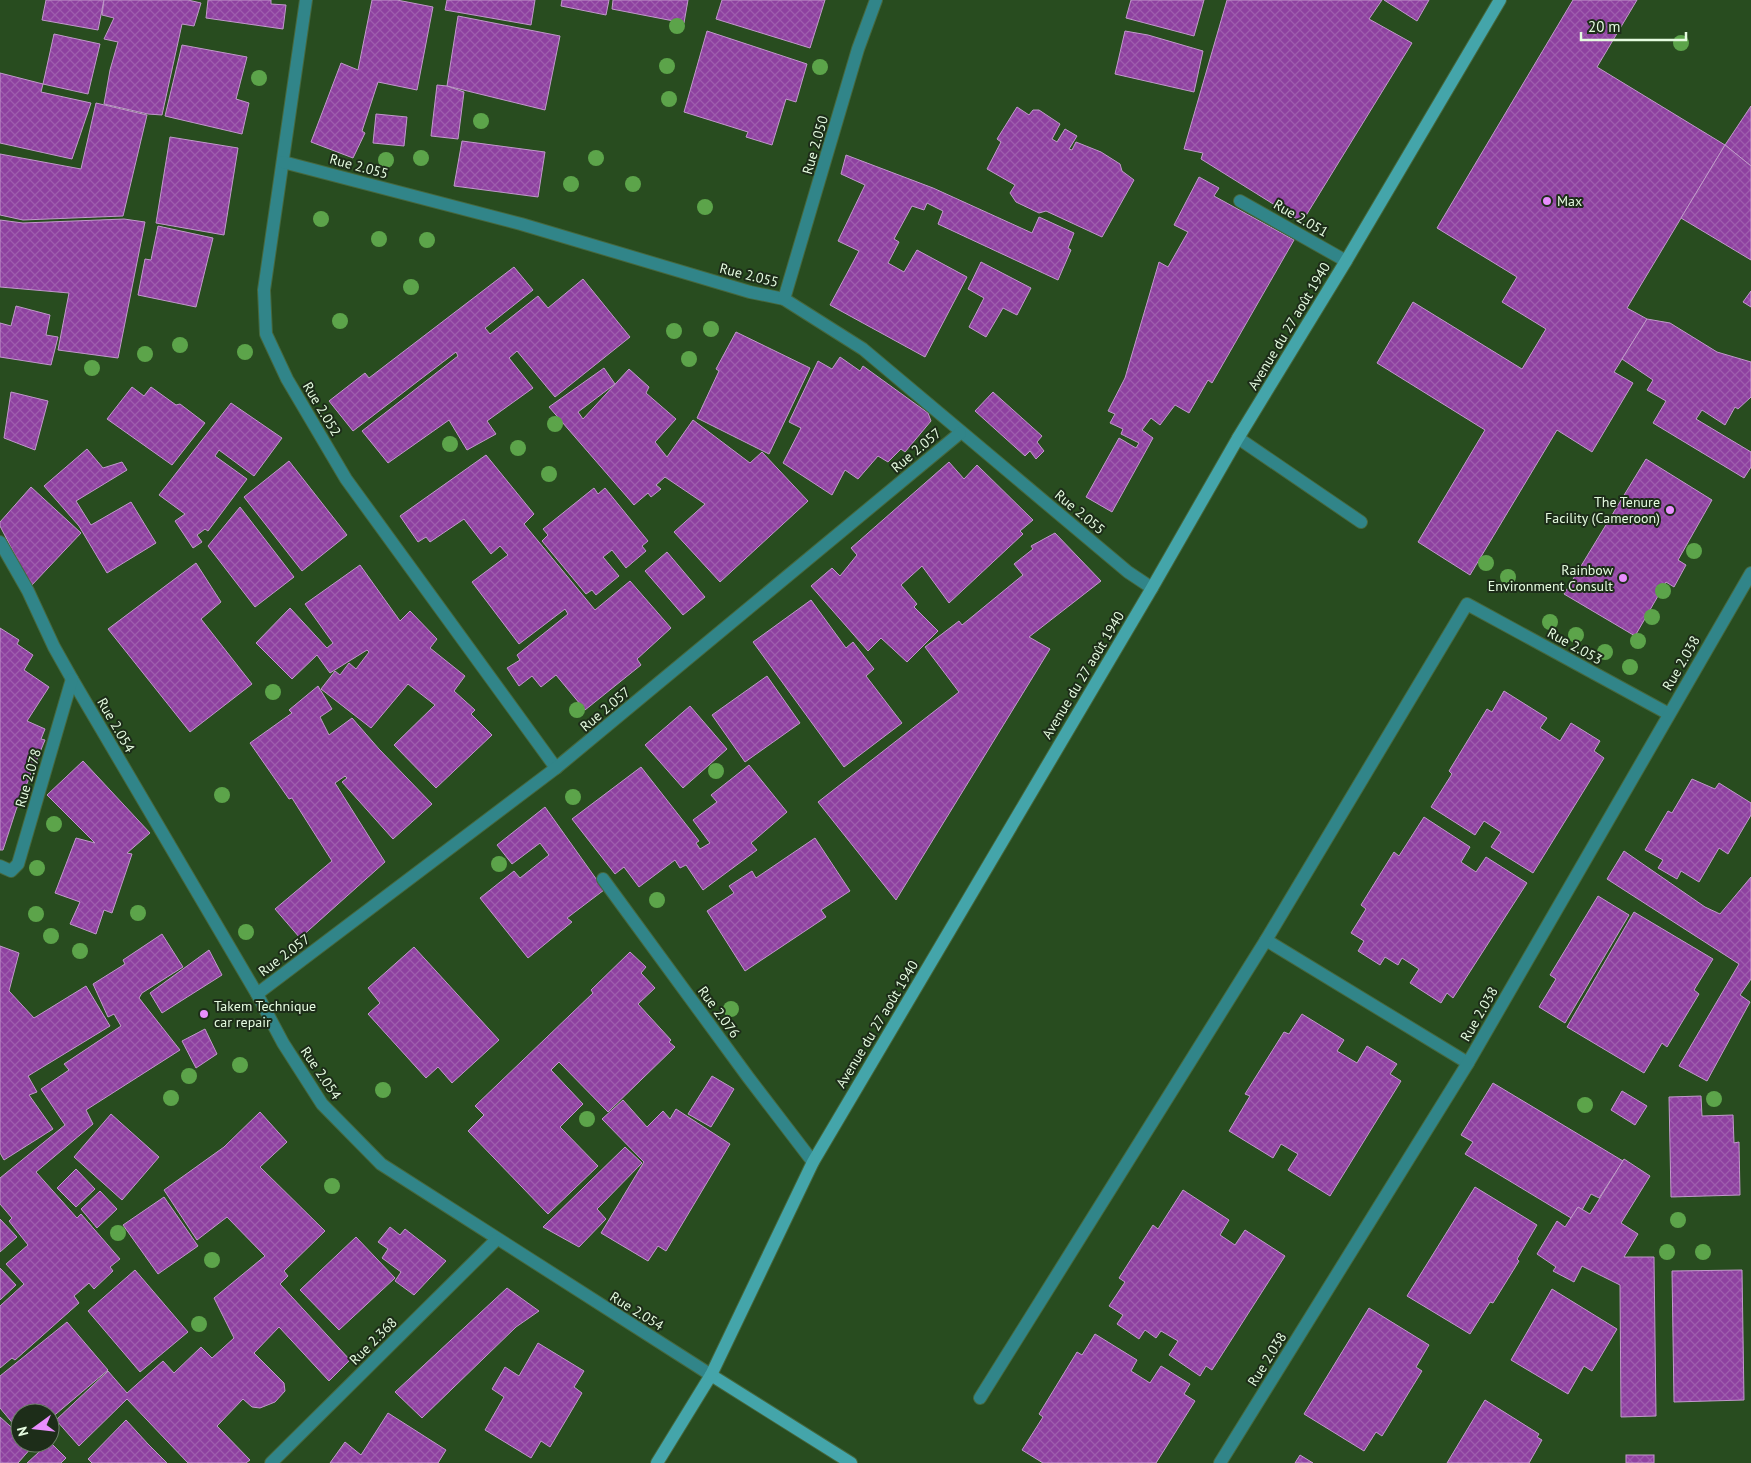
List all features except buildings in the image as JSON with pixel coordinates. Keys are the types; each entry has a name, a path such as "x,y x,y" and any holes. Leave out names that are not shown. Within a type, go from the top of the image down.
{"main road":[{"name":"Avenue du 27 août 1940","path":"657,1463 711,1375 813,1162 1152,588 1238,438 1346,261 1500,0"},
{"path":"711,1375 851,1463"}],"street":[{"name":"Rue 2.052","path":"306,0 264,290 266,334 287,379 346,480 556,768"},
{"name":"Rue 2.050","path":"784,299 858,49 876,0"},
{"name":"Rue 2.055","path":"283,162 522,224 750,292 784,299 862,349 1128,572 1152,588"},
{"name":"Rue 2.051","path":"1240,201 1346,261"},
{"name":"Rue 2.057","path":"257,994 556,768 960,433"},
{"path":"1238,438 1361,522"},
{"name":"Rue 2.054","path":"0,542 28,591 54,647 72,679 257,994 284,1044 322,1104 380,1164 496,1240 711,1375"},
{"name":"Rue 2.038","path":"1220,1463 1468,1063 1751,573"},
{"name":"Rue 2.053","path":"1266,940 1467,604 1669,714"},
{"name":"Rue 2.078","path":"0,866 11,871 18,864 72,679"},
{"name":"Rue 2.076","path":"603,878 748,1077 813,1162"},
{"path":"980,1398 1266,940 1468,1063"},
{"name":"Rue 2.368","path":"270,1463 496,1240"}],"place":[{"name":"Max","path":"1547,201"},
{"name":"The Tenure Facility (Cameroon)","path":"1670,510"},
{"name":"Rainbow Environment Consult","path":"1623,578"},
{"name":"Takem Technique car repair","path":"204,1014"}]}
